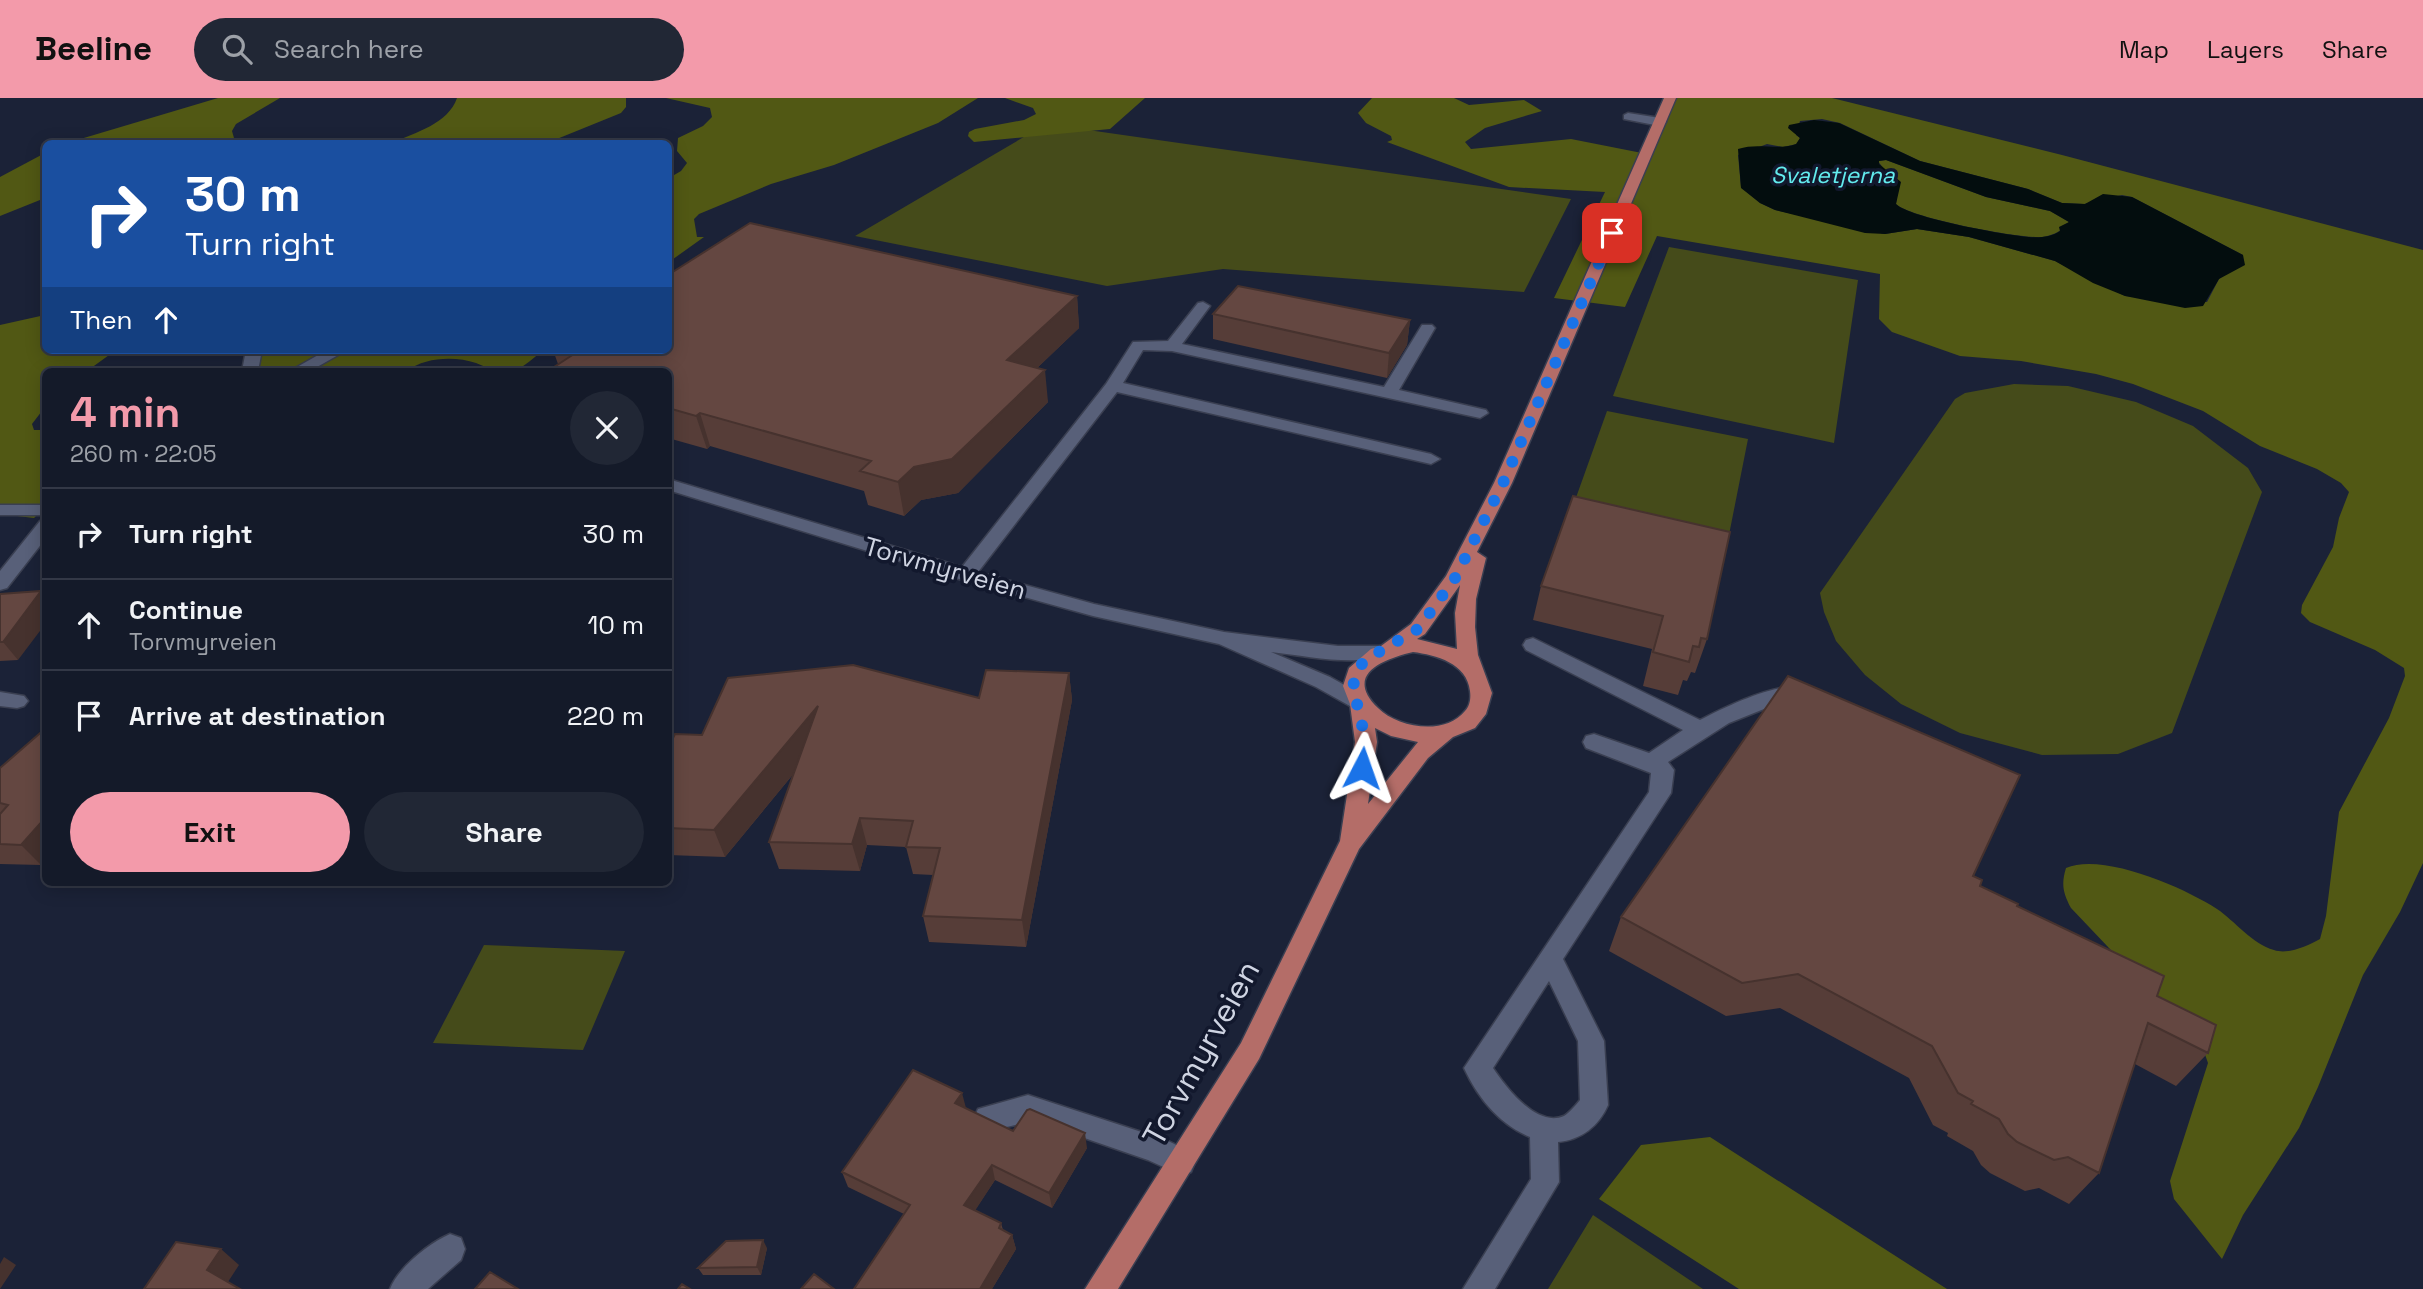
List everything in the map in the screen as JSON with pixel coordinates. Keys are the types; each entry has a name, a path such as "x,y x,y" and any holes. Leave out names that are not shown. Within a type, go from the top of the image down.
{"main road":[{"path":"1503,483 1468,584 1464,645 1483,688 1479,711 1471,720 1445,732 1426,735 1406,733 1379,722 1359,703 1353,687 1356,672 1365,660 1418,629 1455,578 1503,483 1670,98"},
{"path":"1385,650 1413,645 1436,648 1456,657 1473,670"},
{"name":"Torvmyrveien","path":"1350,844 1366,742 1359,703"},
{"name":"Torvmyrveien","path":"1100,1289 1250,1051 1350,844 1420,752 1445,732"}],"street":[{"path":"1628,117 1660,122"},
{"path":"1172,346 1203,306"},
{"path":"1390,393 1427,328"},
{"path":"966,575 1113,386 1138,345 1172,346 1480,413"},
{"path":"304,368 332,354"},
{"path":"1113,386 1431,459"},
{"name":"Torvmyrveien","path":"672,487 966,575 1093,610 1224,639"},
{"path":"0,510 42,510"},
{"path":"0,584 42,530"},
{"path":"1224,639 1338,653 1385,650"},
{"path":"1224,639 1323,682 1359,703"},
{"path":"1533,645 1701,730"},
{"path":"1652,763 1701,730 1768,698 1802,693"},
{"path":"1550,958 1591,1041 1594,1105 1571,1128 1544,1130 1512,1112 1488,1087 1478,1068 1550,958 1660,793 1663,770 1652,763 1594,742"},
{"path":"988,1118 1028,1108 1041,1110 1156,1149 1181,1162"},
{"path":"1478,1289 1545,1182 1544,1130"},
{"path":"405,1289 450,1249"}],"green space":[{"path":"218,98 280,98 236,124 232,131 232,140 77,140"},
{"path":"457,98 626,98 626,107 621,113 554,140 399,140 439,121 453,107"},
{"path":"666,98 978,98 938,123 834,165 771,184 699,214 694,219 697,237 704,237 672,260 672,176 687,163 677,151 678,138 703,126 712,117 710,108"},
{"path":"1005,98 1145,98 1110,129 974,142 968,136 969,132 975,129 1024,120 1036,114 1033,108"},
{"path":"1372,98 1454,98 1469,105 1524,100 1542,111 1485,128 1465,142 1471,149 1571,139 1642,153 1655,149 1664,117 1677,98 1832,98 2423,250 2423,863 2400,912 2363,975 2299,1128 2243,1215 2222,1259 2174,1199 2170,1181 2208,1063 2202,1046 2071,908 2063,884 2066,868 2082,864 2122,868 2185,891 2217,909 2258,943 2274,950 2291,951 2320,939 2326,916 2339,812 2389,718 2405,676 2404,668 2375,650 2310,622 2301,613 2302,605 2333,547 2339,518 2349,492 2341,483 2317,469 2260,446 2203,411 2133,384 2096,374 2021,361 1960,356 1892,332 1879,319 1880,274 1657,236 1625,307 1554,298 1605,192 1509,187 1387,142 1392,140 1391,136 1366,123 1358,113","holes":["1822,119 1840,123 1920,161 2028,189 2062,203 2084,204 2122,195 2132,197 2243,255 2219,279 2207,302 2125,296 2055,261 1969,237 1917,229 1885,234 1775,210 1760,203 1741,187 1738,155 1767,144 1783,147 1797,144 1800,138 1796,135 1800,121"]},
{"path":"1046,124 1571,199 1524,292 1223,269 1107,286 855,236"},
{"path":"42,155 42,199 0,216 0,177"},
{"path":"1886,160 1986,197 2050,211 2069,222 2054,234 2030,237 1966,226 1905,210 1896,204 1894,185 1878,161"},
{"path":"1669,247 1858,280 1834,443 1613,396"},
{"path":"42,316 42,354 110,354 91,368 42,368 42,411 32,424 34,430 42,430 42,510 34,518 0,514 0,325"},
{"path":"255,354 539,354 520,368 489,368 468,361 450,359 431,360 411,368 252,368"},
{"path":"2014,384 2068,386 2136,402 2193,426 2248,468 2262,492 2172,733 2118,754 2042,755 1960,733 1901,704 1865,675 1836,641 1824,612 1820,593 1955,399 1965,393"},
{"path":"1607,411 1748,439 1725,555 1568,520"},
{"path":"484,945 625,951 583,1050 433,1043"},
{"path":"1710,1137 1947,1289 1739,1289 1599,1199 1641,1145"},
{"path":"1593,1215 1703,1289 1548,1289"}],"water":[{"name":"Svaletjerna","path":"1814,120 1839,123 1920,161 2028,189 2062,203 2085,204 2103,194 2132,197 2243,255 2245,265 2219,279 2203,306 2185,308 2125,296 2093,283 2055,261 1969,237 1917,229 1885,234 1865,233 1775,210 1760,203 1741,188 1738,149 1796,144 1800,138 1788,128 1789,125","holes":["1886,160 1986,197 2050,211 2069,222 2059,227 2060,231 2053,235 2033,237 1980,229 1919,215 1896,204 1901,182 1879,164 1879,161"]}],"building":[{"path":"750,223 1077,296 1007,360 1045,370 952,459 914,467 898,482 860,471 871,461 700,413 696,416 672,409 672,368 553,368 574,354 672,354 672,272"},
{"path":"1238,286 1410,320 1389,353 1213,314"},
{"path":"1573,496 1730,532 1707,639 1701,638 1699,647 1693,646 1689,662 1653,652 1663,616 1541,586"},
{"path":"41,591 3,642 0,642 0,594"},
{"path":"853,665 979,698 986,670 1069,673 1022,920 923,916 940,848 906,847 913,821 860,818 852,844 769,842 818,706 714,830 672,828 672,740 675,734 702,735 728,678"},
{"path":"1788,676 2020,775 1973,876 1982,880 1980,886 2164,976 2157,996 2216,1025 2208,1053 2148,1023 2099,1173 2068,1157 2054,1160 2017,1142 2008,1134 1999,1119 1971,1104 1973,1101 1958,1093 1932,1046 1798,974 1742,983 1621,917"},
{"path":"42,731 42,821 21,845 0,844 0,814 8,805 0,803 0,768"},
{"path":"913,1070 962,1093 955,1103 1013,1131 1030,1109 1085,1133 1049,1193 992,1165 964,1205 1001,1223 999,1228 1012,1235 980,1289 854,1289 910,1205 842,1172"},
{"path":"763,1240 757,1267 698,1268 726,1241"},
{"path":"176,1242 221,1249 207,1270 240,1289 144,1289"},
{"path":"490,1272 518,1289 475,1289"},
{"path":"814,1274 834,1289 801,1289"}],"route":[{"path":"1362,768 1366,742 1360,705 1353,687 1356,672 1365,660 1391,648 1418,629 1455,578 1503,483 1612,233"}]}
